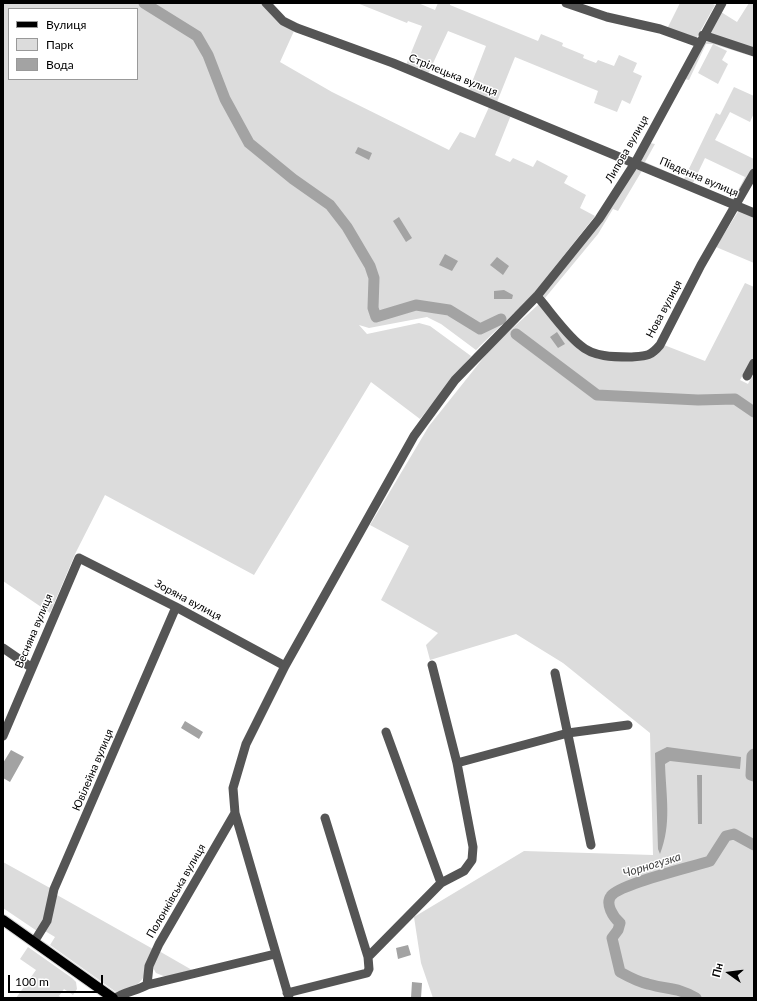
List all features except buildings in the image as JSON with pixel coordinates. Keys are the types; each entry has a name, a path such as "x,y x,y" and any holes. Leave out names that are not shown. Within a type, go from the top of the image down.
{"main road":[{"path":"3,920 115,998"}],"street":[{"name":"Стрілецька вулиця","path":"266,3 283,20 297,28 393,63 635,163"},
{"path":"566,3 607,17 754,52"},
{"name":"Липова вулиця","path":"288,996 235,813 233,788 246,744 285,666 414,436 455,380 537,296 600,219 635,163 701,39 722,3"},
{"name":"Південна вулиця","path":"635,163 754,213"},
{"name":"Нова вулиця","path":"537,296 580,346 600,355 607,356 646,356 653,353 660,344 701,265 737,206 754,173"},
{"path":"747,376 754,363"},
{"name":"Зоряна вулиця","path":"79,558 176,607 285,666"},
{"name":"Весняна вулиця","path":"3,736 79,558"},
{"name":"Ювілейна вулиця","path":"34,942 47,921 54,889 176,607"},
{"path":"3,648 32,668"},
{"path":"368,957 441,882 464,871 472,860 473,847 457,763 432,665"},
{"path":"555,673 591,845"},
{"path":"457,763 568,732 628,726"},
{"path":"386,732 441,882"},
{"name":"Полонківська вулиця","path":"147,985 148,966 159,944 235,813"},
{"path":"288,996 367,973 369,969 368,957 325,818"},
{"path":"115,998 119,995 137,991 147,985 275,954"}],"green space":[{"path":"3,3 264,3 294,31 280,62 332,92 449,150 460,132 475,138 489,107 511,115 495,155 510,162 513,158 533,167 537,160 568,176 564,183 586,195 580,208 595,216 534,293 476,350 441,324 427,317 369,328 359,325 367,334 419,323 430,326 471,356 420,419 371,382 254,575 105,495 76,552 50,613 3,581"},
{"path":"357,3 418,3 435,10 438,3 450,3 450,5 538,41 541,34 563,43 562,46 584,55 583,58 596,63 598,60 614,66 619,55 637,63 633,72 642,76 630,104 622,100 617,112 594,103 598,91 515,57 497,102 469,90 486,46 448,31 428,74 406,65 422,26 408,21 407,23"},
{"path":"680,3 711,3 715,5 696,39 667,29"},
{"path":"749,3 754,3 754,50 712,36 710,31 721,12 737,22"},
{"path":"710,40 751,56 713,44 706,44 689,80 685,79 704,43"},
{"path":"713,44 727,51 722,60 728,64 718,84 698,73"},
{"path":"734,87 754,96 754,113 750,122 730,112 715,140 754,159 754,167 737,201 735,202 643,164 641,159 650,143 655,144 645,162 684,179 716,113 720,115","holes":["705,158 745,177 734,198 731,199 693,183"]},
{"path":"643,169 618,211 613,209 598,234 545,298 542,294 633,170"},
{"path":"739,210 754,216 754,263 716,247"},
{"path":"745,283 754,287 754,356 740,380 748,384 752,376 754,377 754,998 433,998 421,963 414,917 524,851 653,855 650,733 563,663 516,634 430,660 426,645 438,633 381,600 409,546 370,525 429,426 492,347 539,304 578,349 599,359 647,359 656,356 664,345 705,361"},
{"path":"3,862 50,888 44,920 37,931 3,908"},
{"path":"57,895 153,949 146,973 139,983 134,987 116,992 50,945 55,937 45,931"},
{"path":"28,947 76,982 77,989 73,995 64,989 59,996 62,998 16,998 36,970 20,959"},
{"path":"159,951 192,970 166,977 156,973 152,966"}],"water":[{"path":"358,147 372,153 369,160 355,153"},
{"path":"399,217 412,238 406,242 393,221"},
{"path":"445,254 458,261 452,271 439,265"},
{"path":"497,257 509,266 503,275 490,265"},
{"path":"504,290 513,295 512,299 494,299 494,291"},
{"path":"557,332 565,344 558,348 550,337"},
{"path":"185,721 203,732 199,739 181,728"},
{"path":"667,747 741,757 740,769 670,761 665,764 667,821 664,843 660,854 658,849 655,753"},
{"path":"11,750 24,757 10,782 3,778 3,763"},
{"path":"697,775 702,775 702,824 698,824"},
{"path":"408,945 411,955 398,959 396,948"},
{"path":"412,982 422,983 421,998 411,998"}],"waterway":[{"path":"144,3 197,36 208,55 225,99 249,143 293,179 330,205 347,227 370,266 374,278 373,308 376,317 416,305 449,310 480,329 501,319"},
{"path":"516,334 597,395 698,400 735,399 754,412"},
{"name":"Чорногузка","path":"754,754 752,756 751,775 754,776"},
{"name":"Чорногузка","path":"696,998 678,990 641,982 620,972 612,938 618,930 620,923 609,906 609,899 617,891 627,886 710,861 726,836 734,834 754,845"}]}
